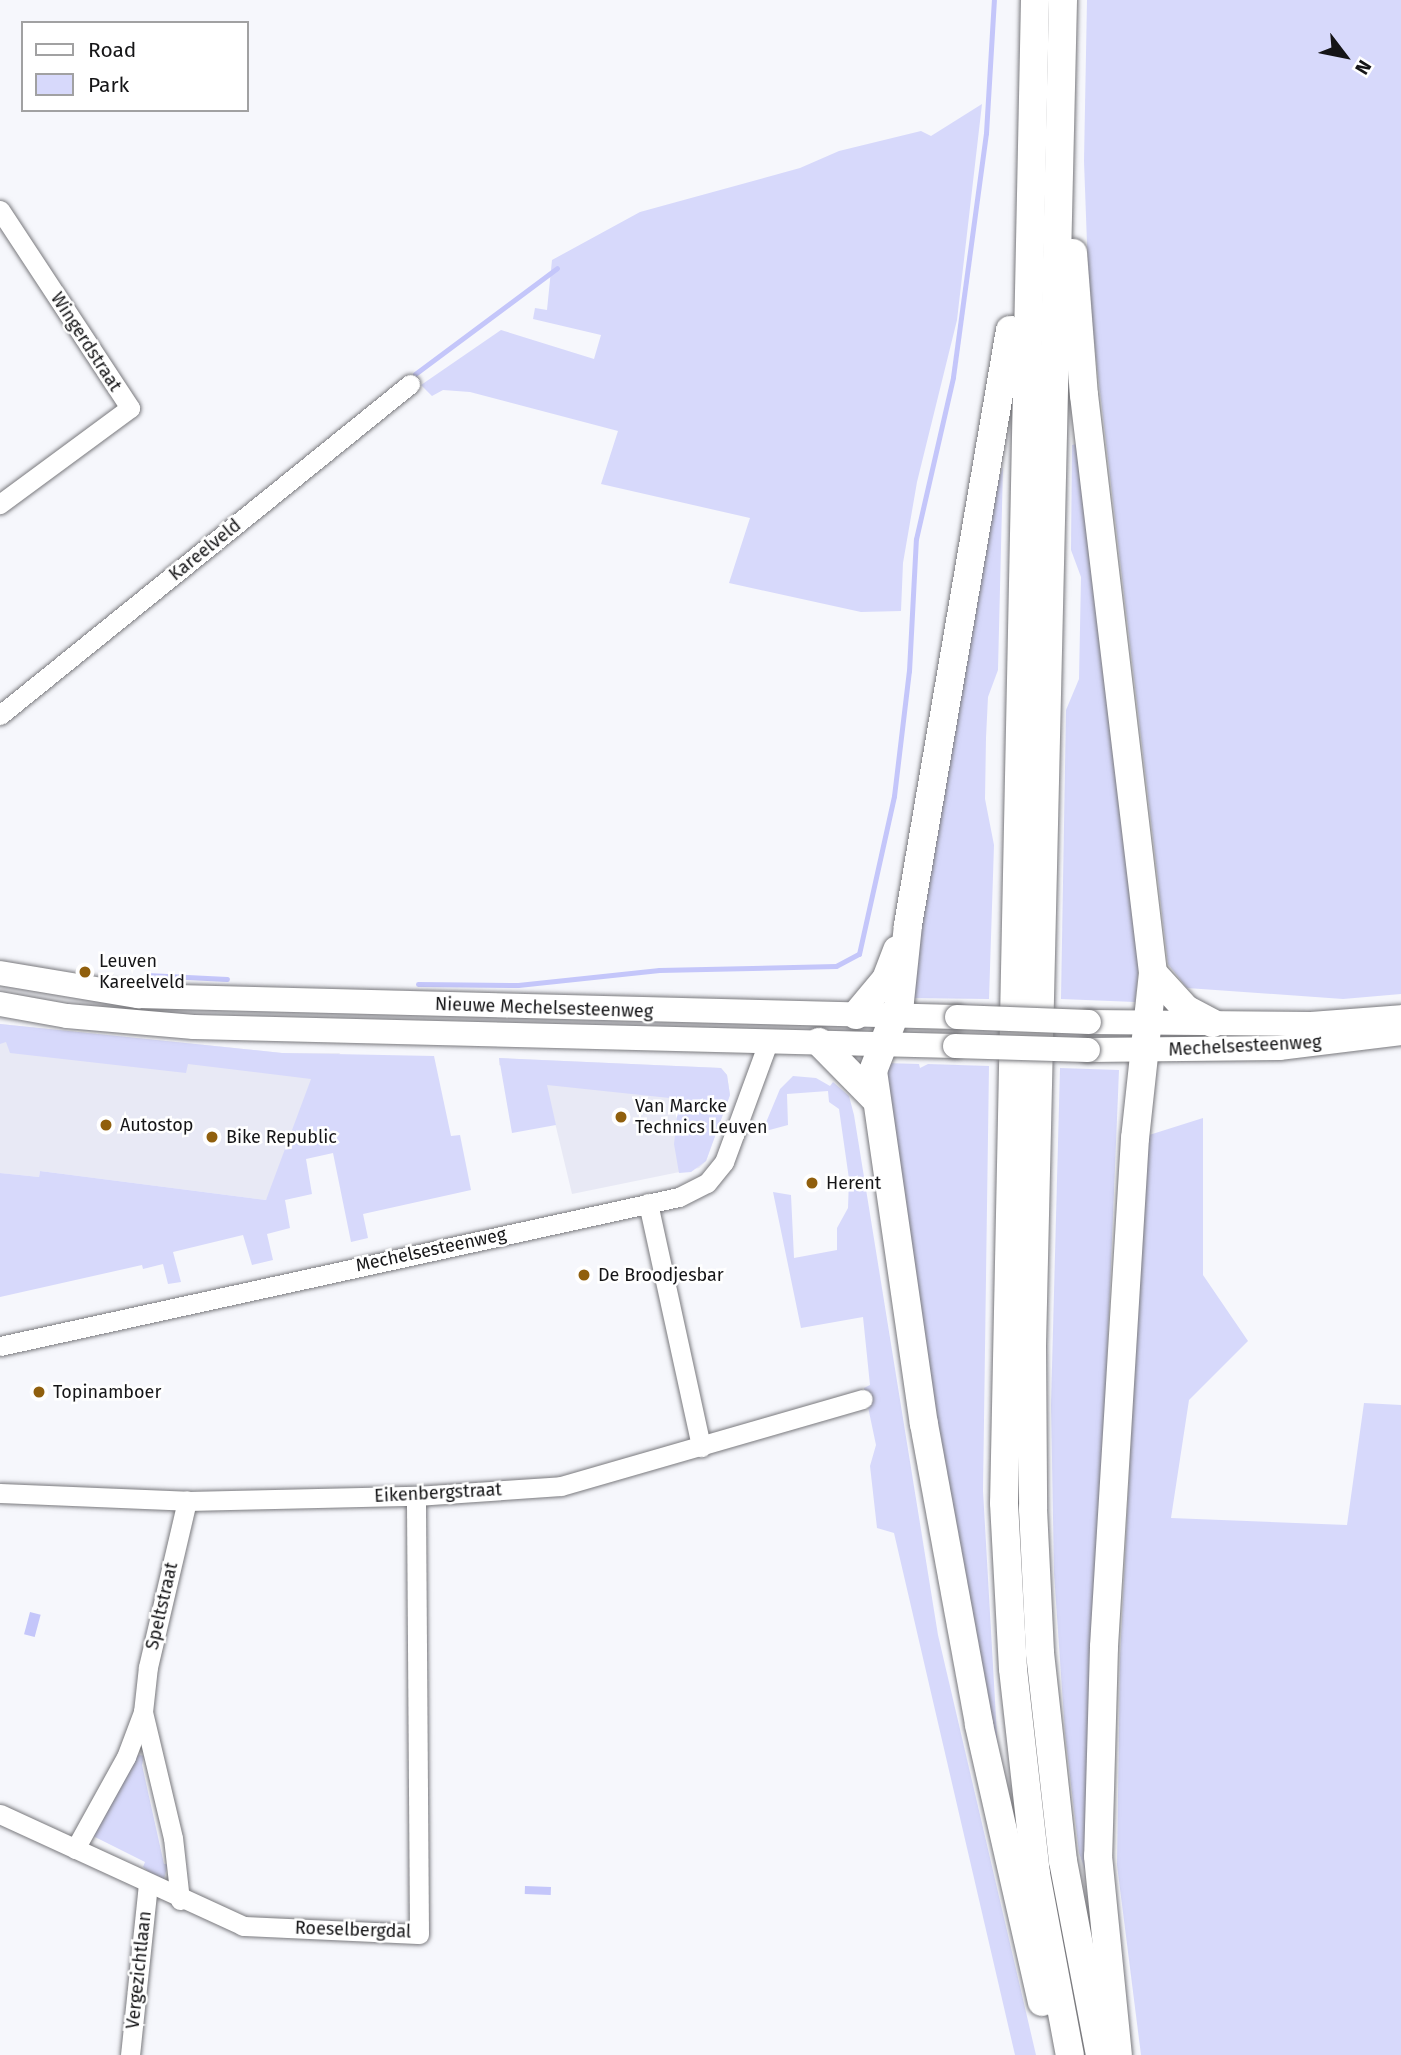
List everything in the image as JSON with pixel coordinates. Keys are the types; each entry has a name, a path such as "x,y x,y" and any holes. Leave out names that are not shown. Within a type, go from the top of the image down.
{"highway":[{"path":"1035,0 1004,1503 1013,1669 1036,1874 1070,2055"},
{"path":"1063,0 1032,1332 1033,1509 1040,1653 1062,1861 1100,2055"},
{"path":"1031,176 1016,209 1009,357 908,925 908,949 895,1016 873,1071 925,1424 979,1725 1013,1888 1056,2055"},
{"path":"1058,202 1072,243 1084,396 1153,973 1142,1051 1104,1647 1098,1856 1118,2055"},
{"path":"856,1015 886,979 908,925"},
{"path":"1153,973 1186,1009 1212,1023"},
{"path":"819,1042 876,1100"}],"main road":[{"name":"Nieuwe Mechelsesteenweg","path":"0,973 138,996 1089,1022"},
{"name":"Nieuwe Mechelsesteenweg","path":"0,1004 67,1016 194,1027 1088,1050"},
{"path":"769,1040 779,1014"},
{"name":"Mechelsesteenweg","path":"1089,1022 1252,1024 1401,1017"},
{"path":"1252,1024 1252,1049"},
{"name":"Mechelsesteenweg","path":"1088,1050 1252,1049 1401,1034"}],"street":[{"name":"Wingerdstraat","path":"0,210 130,408 0,504"},
{"name":"Kareelveld","path":"0,715 410,384"},
{"name":"Mechelsesteenweg","path":"0,1346 679,1197 707,1183 724,1162 769,1040"},
{"path":"648,1203 701,1447"},
{"name":"Eikenbergstraat","path":"0,1493 187,1501 416,1496 561,1486 863,1399"},
{"name":"Roeselbergdal","path":"0,1814 180,1900 243,1926 419,1934 416,1496"},
{"name":"Speltstraat","path":"75,1849 125,1757 143,1712 148,1667 187,1501"},
{"name":"Speltstraat","path":"143,1712 173,1838 180,1900"},
{"name":"Vergezichtlaan","path":"130,2055 148,1885"}],"shaded area":[{"path":"0,1024 282,1053 340,1053 266,1200 40,1171 39,1177 0,1173"},
{"path":"499,1058 721,1068 727,1075 730,1095 706,1161 699,1168 572,1194 546,1085 499,1065"},
{"path":"30,1612 41,1615 35,1637 24,1634"},
{"path":"525,1886 551,1887 551,1895 525,1894"}],"green space":[{"path":"1087,0 1401,0 1401,994 1343,999 1187,988 1168,964 1089,299 1084,161"},
{"path":"982,104 957,320 917,482 903,563 901,611 861,612 729,583 750,518 601,484 618,431 470,392 443,390 432,396 421,385 501,330 594,359 601,335 533,319 535,308 547,310 552,260 640,212 800,168 839,151 921,131 931,136"},
{"path":"1076,444 1139,965 1135,1002 1061,999 1066,710 1079,679 1081,577 1071,550 1072,445"},
{"path":"1003,467 998,670 988,697 986,738 985,799 994,845 989,999 908,998 996,487"},
{"path":"0,1024 282,1053 434,1056 451,1136 460,1135 471,1190 363,1214 368,1238 351,1242 333,1153 306,1159 312,1194 285,1200 290,1228 267,1234 273,1260 252,1265 243,1235 173,1252 181,1282 168,1284 163,1264 143,1269 142,1265 0,1297 0,1173 39,1177 40,1171 266,1200 311,1079 188,1064 186,1073 10,1053 6,1042 0,1044"},
{"path":"499,1058 721,1068 727,1075 730,1095 706,1161 691,1172 679,1173 674,1144 679,1099 547,1085 556,1125 512,1133"},
{"path":"884,1063 919,1064 920,1068 928,1064 989,1066 983,1491 998,1753 960,1575"},
{"path":"1060,1068 1119,1070 1086,1872 1079,1853 1065,1733 1054,1573 1051,1405"},
{"path":"793,1076 816,1078 830,1086 833,1082 849,1096 854,1115 938,1635 1036,2055 1015,2055 894,1533 877,1528 870,1466 876,1445 864,1388 870,1385 863,1317 801,1328 773,1192 791,1195 794,1258 837,1250 837,1228 848,1208 849,1179 839,1109 829,1102 828,1091 787,1094 788,1125 762,1132 780,1089"},
{"path":"1203,1118 1203,1275 1248,1341 1189,1400 1171,1518 1347,1525 1364,1403 1401,1405 1401,2055 1141,2055 1117,1865 1120,1658 1146,1136"},
{"path":"136,1754 144,1756 142,1765 164,1864 168,1864 164,1879 143,1867 145,1862 91,1835"}],"waterway":[{"path":"418,984 518,985 659,970 836,966 859,954 894,796 909,671 916,539 953,377 986,133 994,0"},
{"path":"415,374 557,268"},
{"path":"147,975 227,979"}],"place":[{"name":"Leuven Kareelveld","path":"85,972"},
{"name":"Van Marcke Technics Leuven","path":"621,1117"},
{"name":"Autostop","path":"106,1125"},
{"name":"Bike Republic","path":"212,1137"},
{"name":"Herent","path":"812,1183"},
{"name":"De Broodjesbar","path":"584,1275"},
{"name":"Topinamboer","path":"39,1392"}]}
